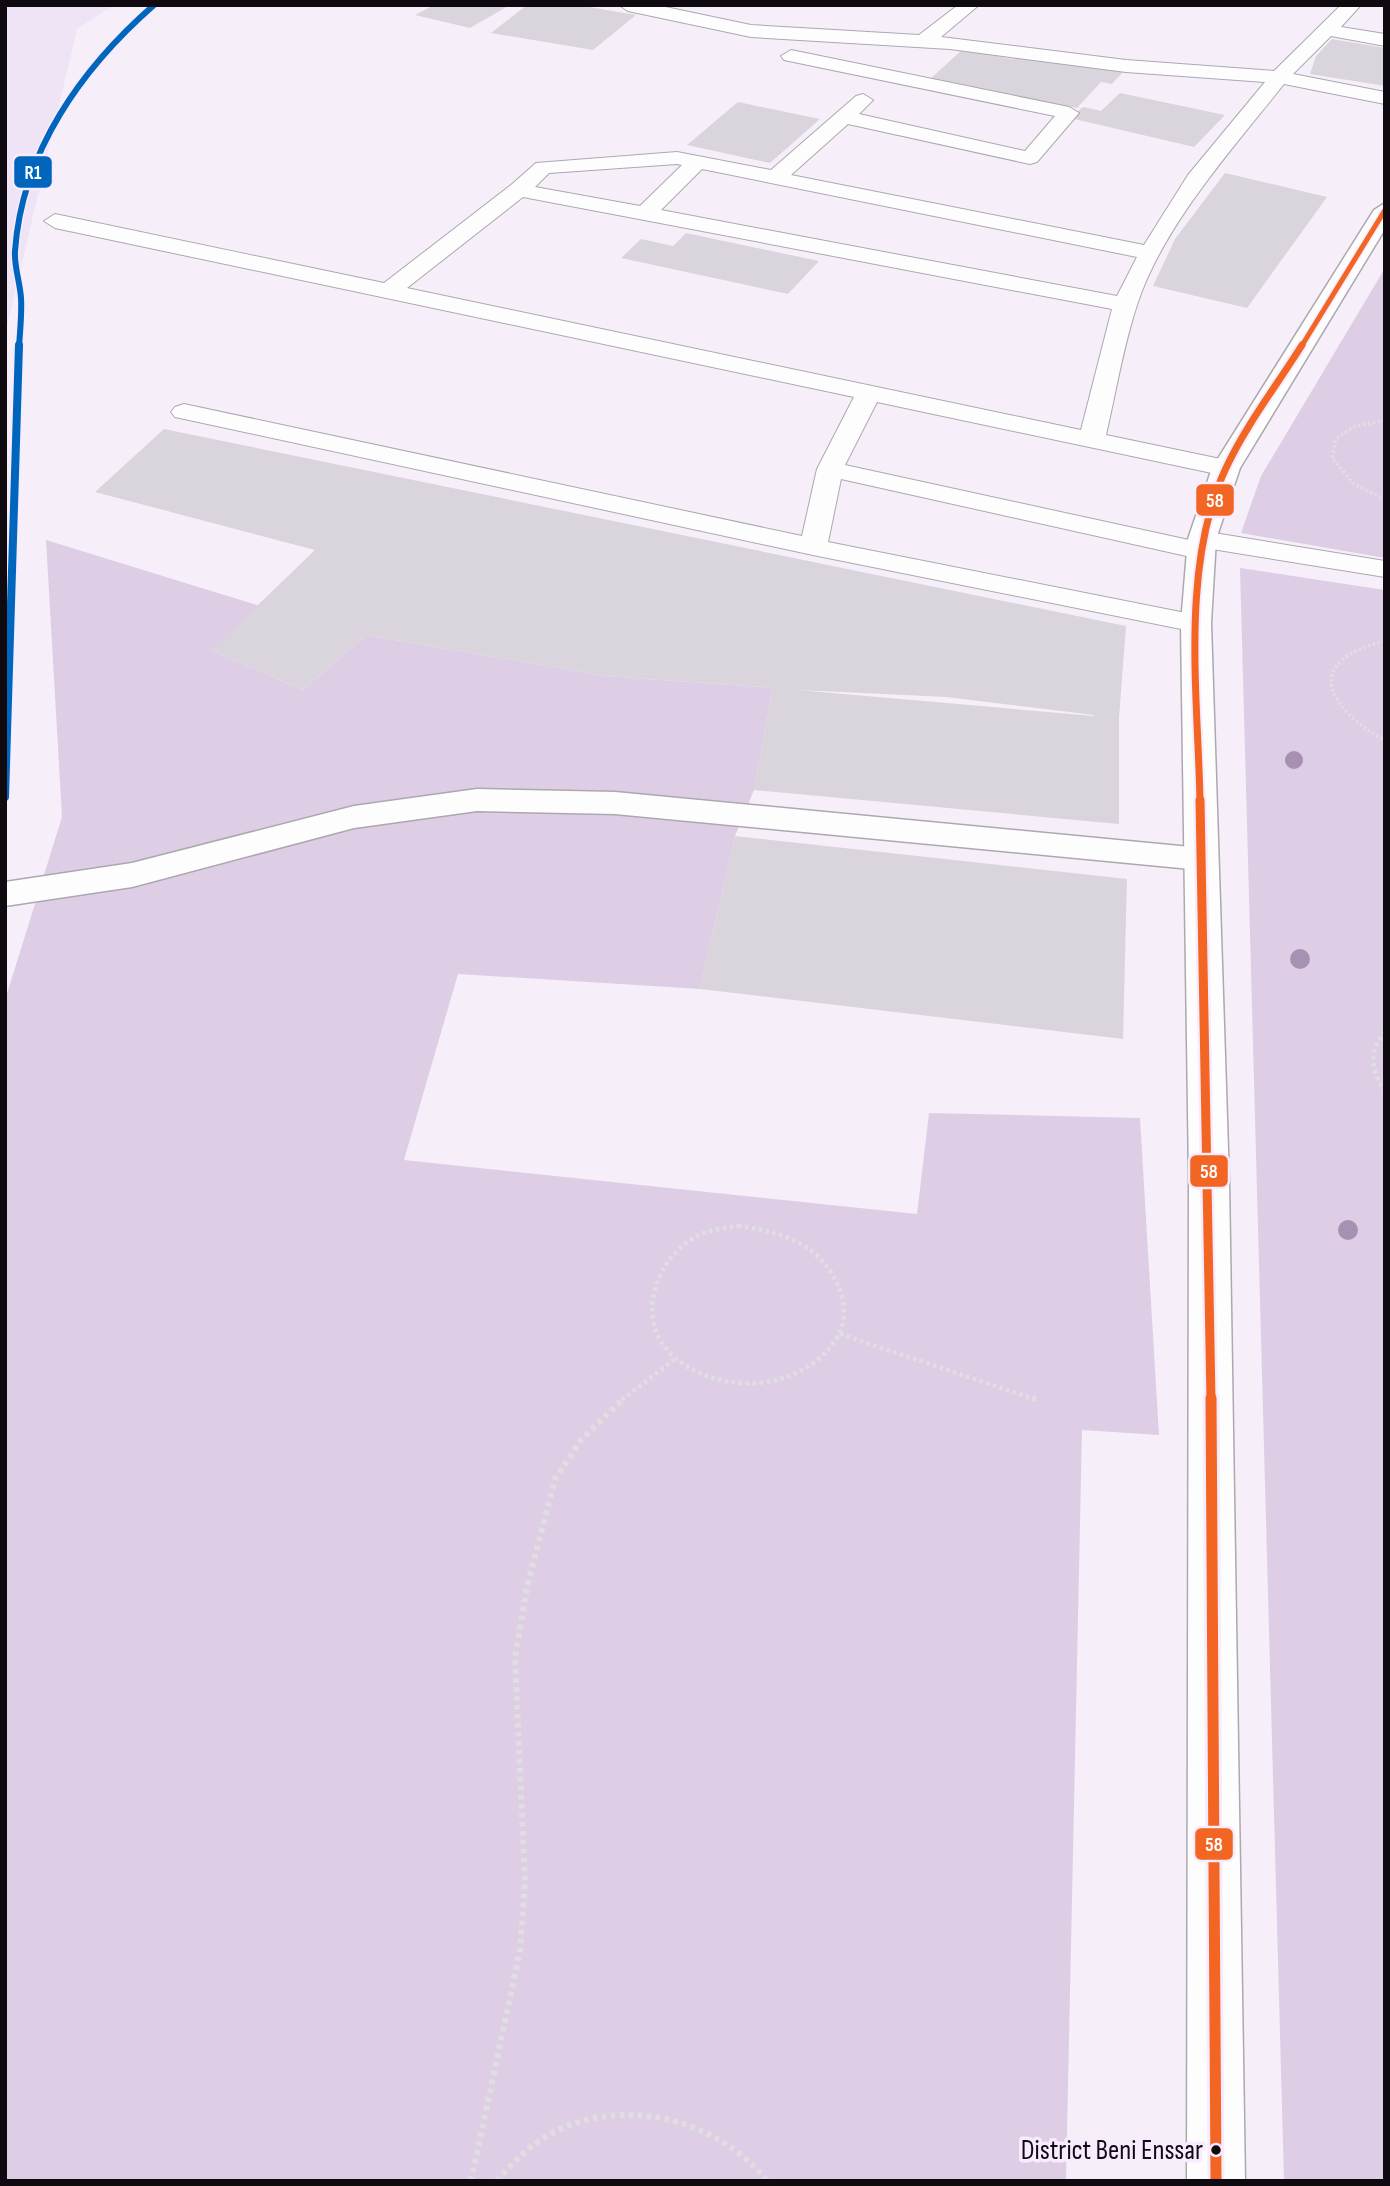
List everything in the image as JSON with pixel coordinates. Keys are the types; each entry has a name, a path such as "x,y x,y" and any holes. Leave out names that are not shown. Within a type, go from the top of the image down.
{"street":[{"path":"1216,2181 1209,1180 1196,623 1201,545 1226,468 1383,217"},
{"path":"5,894 132,875 354,817 477,800 615,803 1201,859"}],"lane":[{"path":"628,5 751,31 922,41 1126,65 1279,77 1385,98"},
{"path":"922,41 970,5"},
{"path":"1092,439 1125,304 1150,253 1196,180 1279,77 1352,5"},
{"path":"1328,30 1385,40"},
{"path":"814,36 791,56 1069,113 1030,158 844,117"},
{"path":"776,177 890,76"},
{"path":"388,292 519,190 543,167 677,158 1150,253"},
{"path":"645,214 697,162"},
{"path":"519,190 1125,304"},
{"path":"55,220 1226,468"},
{"path":"813,547 830,468 869,392"},
{"path":"184,412 813,547 1196,623"},
{"path":"830,468 1201,545 1385,569"}],"path":[{"path":"1385,420 1353,426 1336,439 1332,458 1343,477 1368,494 1385,500"},
{"path":"1385,641 1370,643 1347,653 1333,668 1330,686 1337,705 1385,741"},
{"path":"1385,1031 1374,1045 1371,1062 1377,1081 1385,1091"},
{"path":"738,1226 774,1230 808,1245 835,1273 844,1302 839,1334 811,1367 768,1384 720,1382 675,1359 656,1334 649,1302 662,1265 691,1239 738,1226"},
{"path":"839,1334 1038,1400"},
{"path":"471,2181 520,1951 525,1882 515,1658 527,1587 555,1479 581,1440 611,1408 675,1359"},
{"path":"498,2181 522,2153 555,2130 619,2114 690,2123 756,2165 767,2181"}],"shaded area":[{"path":"5,5 114,5 77,29 5,335"},
{"path":"1385,268 1385,558 1241,533 1261,476"},
{"path":"46,540 260,606 211,650 303,690 366,635 605,676 773,688 754,790 735,836 700,989 458,974 404,1160 917,1214 929,1113 1140,1118 1159,1435 1082,1430 1066,2181 5,2181 5,1000 62,817"},
{"path":"1240,568 1385,590 1385,2181 1284,2181"}],"building":[{"path":"434,5 510,5 470,28 415,15"},
{"path":"527,5 578,5 636,15 593,50 491,33"},
{"path":"1332,39 1385,48 1385,86 1310,74 1316,56"},
{"path":"963,49 1012,59 1018,53 1123,72 1112,84 1101,82 1077,108 930,79"},
{"path":"1120,93 1225,115 1194,147 1070,118 1083,107 1101,111"},
{"path":"738,102 820,119 770,163 687,145"},
{"path":"1225,173 1327,197 1247,308 1153,286 1175,239"},
{"path":"686,233 819,261 788,294 621,258 641,239 673,246"},
{"path":"164,429 1126,626 1119,718 1119,824 754,790 773,688 605,676 366,635 303,690 211,650 315,550 95,492","holes":["798,690 946,697 1094,715 1094,716"]},
{"path":"735,836 1127,879 1123,1039 700,989"}],"railway":[{"path":"5,666 11,642"}],"transit line":[{"name":"R1","path":"5,797 21,297 15,260 17,236 28,186 39,156 68,100 107,49 154,5"},
{"name":"58","path":"1216,2181 1209,1180 1196,623 1202,539 1226,468 1385,210"}],"place":[{"name":"District Beni Enssar","path":"1216,2150"}]}
